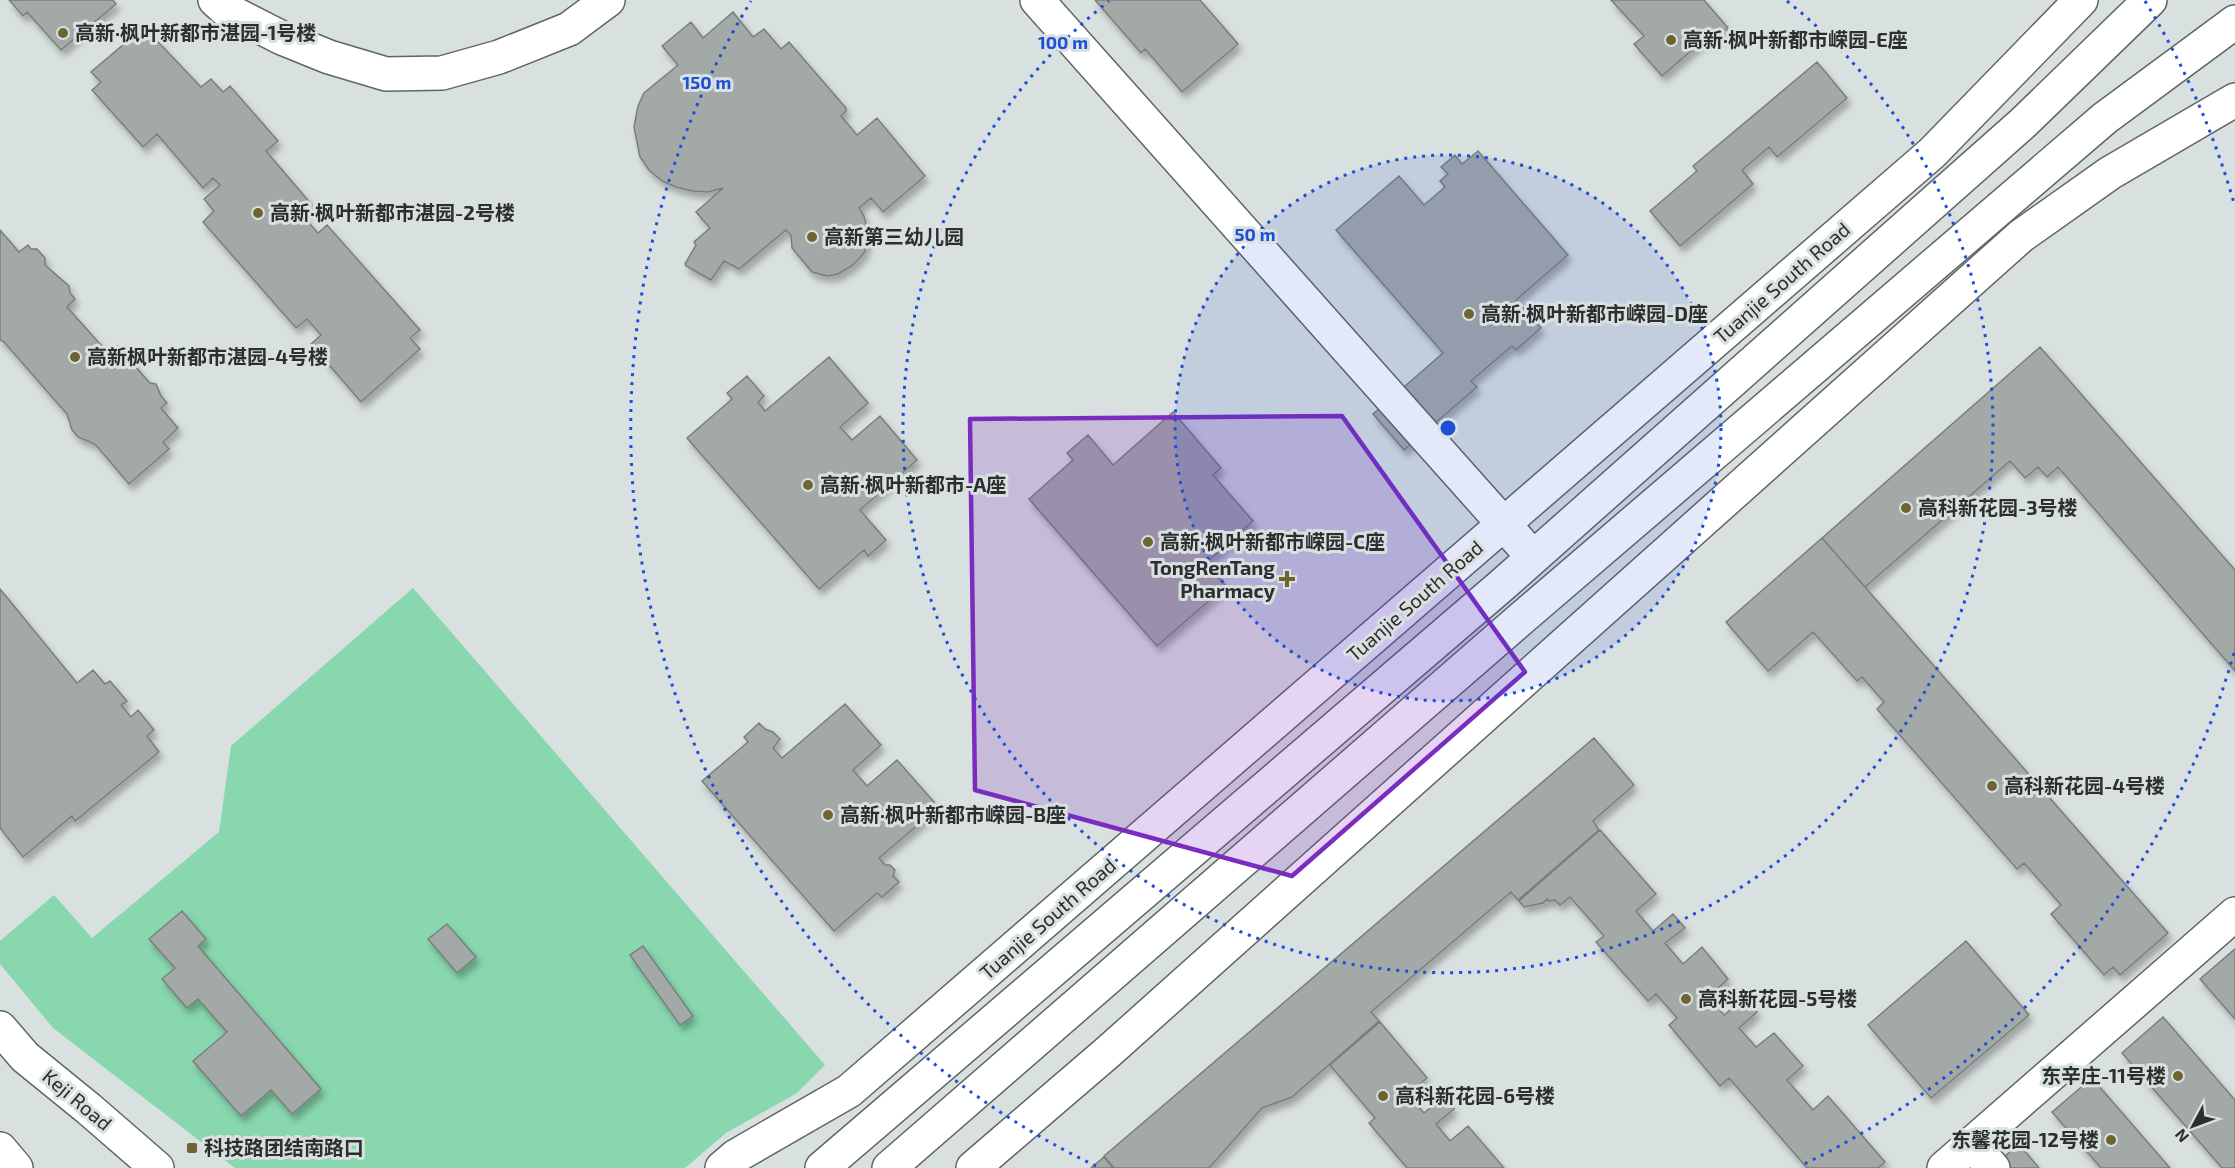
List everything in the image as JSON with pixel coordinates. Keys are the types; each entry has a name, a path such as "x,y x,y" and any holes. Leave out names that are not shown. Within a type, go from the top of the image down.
{"street":[{"path":"215,0 225,9 282,38 329,57 386,74 442,73 500,57 569,29 608,0"},
{"path":"1037,0 1533,557"},
{"name":"Tuanjie South Road","path":"722,1168 736,1156 849,1091 1932,153 2081,0"},
{"name":"Tuanjie South Road","path":"822,1168 1533,557 2024,123 2150,0"},
{"path":"889,1168 1523,616 2105,118 2235,22"},
{"path":"973,1168 1108,1052 2021,236 2110,173 2235,100"},
{"path":"1944,1168 2235,914"},
{"name":"Keji Road","path":"0,1028 25,1057 90,1109 157,1168"},
{"path":"1972,1144 1993,1168"},
{"path":"0,1149 16,1168"}],"highlighted area":[{"path":"1342,416 1525,672 1292,876 975,790 970,419"}],"green space":[{"path":"413,588 825,1065 797,1093 726,1133 685,1168 235,1168 53,1028 0,964 0,941 54,895 92,938 219,832 231,746"}],"building":[{"name":"高新·枫叶新都市湛园-1号楼","path":"9,0 113,0 116,4 61,50 27,12 23,16"},
{"path":"1095,0 1200,0 1238,44 1182,92 1145,49 1141,53"},
{"name":"高新·枫叶新都市嵘园-E座","path":"1611,0 1704,0 1728,28 1712,43 1707,37 1662,76 1634,44 1644,36"},
{"path":"733,12 753,37 764,29 781,49 789,42 846,108 841,116 857,135 877,118 925,176 883,212 871,198 859,208 864,216 869,236 864,253 853,265 838,274 827,276 812,272 792,248 791,235 786,230 739,269 724,261 711,280 686,266 696,245 694,242 710,228 696,212 723,188 708,192 676,187 662,181 649,170 640,157 634,127 638,106 644,93 678,65 662,46 691,22 703,38"},
{"name":"高新·枫叶新都市湛园-2号楼","path":"144,27 201,87 211,79 223,92 230,86 278,141 266,151 312,205 301,214 318,233 327,225 420,330 410,338 420,349 361,402 311,344 321,335 307,319 296,328 203,222 214,211 204,199 220,185 213,178 203,188 157,134 143,147 92,90 101,82 91,72"},
{"path":"1817,62 1847,98 1777,157 1769,147 1742,170 1753,184 1680,246 1650,211 1697,171 1693,166"},
{"name":"高新·枫叶新都市嵘园-D座","path":"1478,151 1568,255 1516,300 1541,328 1516,350 1512,346 1471,381 1477,387 1404,450 1373,414 1443,353 1336,230 1399,176 1424,205 1445,187 1440,181 1448,174 1441,167 1455,155 1462,164"},
{"name":"高新枫叶新都市湛园-4号楼","path":"0,230 19,252 28,245 31,249 37,249 45,258 45,265 69,286 70,293 75,299 67,307 109,354 118,346 123,352 130,353 135,360 134,365 150,383 156,384 167,403 161,408 178,428 163,442 169,449 129,484 95,444 78,437 72,430 67,414 0,340"},
{"name":"高科新花园-3号楼","path":"2040,347 2235,570 2235,671 2058,467 2047,477 2038,467 2025,478 2010,461 1865,587 1822,538"},
{"name":"高新·枫叶新都市-A座","path":"829,357 868,403 840,427 852,440 880,416 917,460 860,510 886,540 868,556 864,550 819,589 687,438 732,399 727,393 747,376 764,396 758,402 765,411"},
{"name":"高新·枫叶新都市嵘园-C座","path":"1173,412 1221,468 1213,475 1253,521 1206,563 1226,586 1157,646 1029,499 1073,460 1067,453 1088,435 1113,465"},
{"name":"高科新花园-4号楼","path":"1822,538 2168,933 2120,975 2113,967 2104,975 2051,914 2061,905 2024,863 2017,869 1877,709 1884,702 1862,677 1857,681 1813,632 1768,671 1726,622"},
{"path":"0,589 77,683 93,670 105,684 110,681 127,701 121,705 131,717 138,710 154,730 147,736 159,752 75,821 72,816 23,857 0,828"},
{"name":"高新·枫叶新都市嵘园-B座","path":"845,704 881,745 853,770 867,786 897,760 934,802 922,813 926,818 879,858 885,865 890,865 895,870 893,876 899,882 882,897 877,893 834,931 702,781 748,742 744,737 759,723 780,739 773,748 782,758"},
{"path":"1594,738 1634,785 1593,821 1599,830 1518,900 1511,892 1371,1012 1379,1021 1292,1097 1262,1108 1209,1168 1114,1168 1104,1156"},
{"name":"高科新花园-5号楼","path":"1600,830 1656,894 1636,911 1653,931 1673,914 1685,928 1665,943 1683,964 1702,947 1728,979 1708,997 1724,1015 1745,998 1757,1012 1739,1028 1756,1047 1774,1033 1803,1066 1787,1080 1813,1110 1828,1096 1885,1162 1878,1168 1807,1168 1729,1078 1720,1086 1669,1025 1677,1018 1656,994 1648,1001 1596,942 1604,936 1570,897 1560,905 1555,900 1548,901 1547,899 1543,903 1524,907 1519,901"},
{"path":"182,911 206,939 198,946 321,1089 292,1114 271,1090 241,1116 193,1061 227,1032 198,999 187,1008 162,979 175,968 149,939"},
{"path":"447,924 476,957 457,973 428,939"},
{"path":"1966,941 2029,1015 1931,1098 1868,1025"},
{"path":"643,946 693,1016 680,1025 630,955"},
{"path":"2235,949 2235,1019 2200,979"},
{"name":"东辛庄-11号楼","path":"2163,1017 2235,1100 2235,1168 2222,1168 2122,1053"},
{"name":"高科新花园-6号楼","path":"1380,1022 1427,1078 1408,1094 1424,1113 1443,1097 1454,1109 1436,1124 1450,1141 1468,1126 1504,1168 1407,1168 1369,1123 1375,1118 1330,1065"},
{"name":"东馨花园-12号楼","path":"2092,1078 2170,1168 2101,1168 2052,1112"},
{"path":"2019,1144 2039,1168 1991,1168"},
{"path":"1104,1157 1113,1168 1091,1168"}],"place":[{"name":"高新·枫叶新都市湛园-1号楼","path":"63,33"},
{"name":"高新·枫叶新都市嵘园-E座","path":"1671,40"},
{"name":"高新·枫叶新都市湛园-2号楼","path":"258,213"},
{"name":"高新第三幼儿园","path":"812,237"},
{"name":"高新·枫叶新都市嵘园-D座","path":"1469,314"},
{"name":"高新枫叶新都市湛园-4号楼","path":"75,357"},
{"name":"高新·枫叶新都市-A座","path":"808,485"},
{"name":"高科新花园-3号楼","path":"1906,508"},
{"name":"高新·枫叶新都市嵘园-C座","path":"1148,542"},
{"name":"TongRenTang Pharmacy","path":"1287,579"},
{"name":"高科新花园-4号楼","path":"1992,786"},
{"name":"高新·枫叶新都市嵘园-B座","path":"828,815"},
{"name":"高科新花园-5号楼","path":"1686,999"},
{"name":"东辛庄-11号楼","path":"2178,1076"},
{"name":"高科新花园-6号楼","path":"1383,1096"},
{"name":"东馨花园-12号楼","path":"2111,1140"},
{"name":"科技路团结南路口","path":"192,1148"}]}
